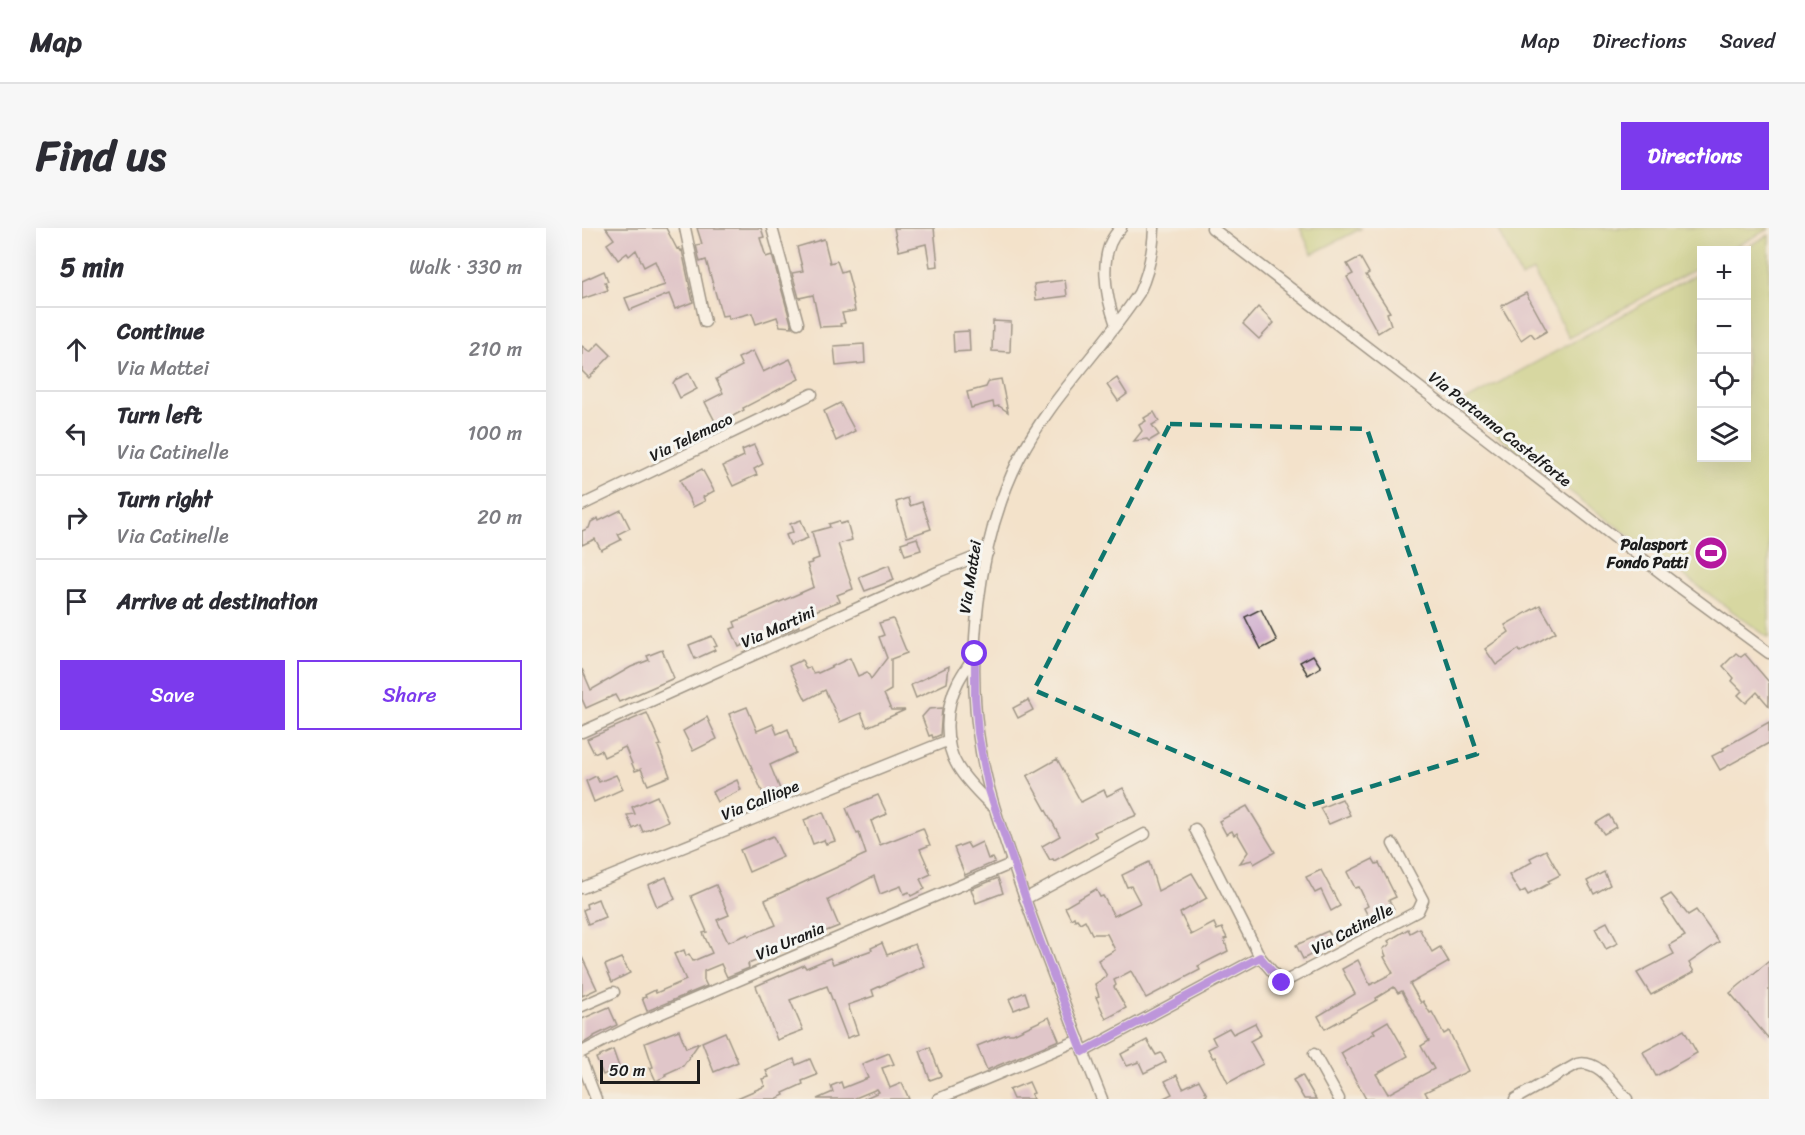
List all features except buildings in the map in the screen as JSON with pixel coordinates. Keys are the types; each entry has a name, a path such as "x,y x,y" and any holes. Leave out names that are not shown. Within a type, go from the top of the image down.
{"street":[{"path":"685,228 705,322"},
{"path":"772,228 798,323"},
{"path":"1116,325 1108,304 1105,260 1115,233 1121,228"},
{"name":"Via Mattei","path":"1102,1099 1025,899 995,809 978,733 975,654 980,600 988,552 1004,492 1021,456 1062,394 1128,310 1146,278 1154,228"},
{"name":"Via Partanna Castelforte","path":"1212,228 1678,586 1769,653"},
{"name":"Via Telemaco","path":"582,505 812,394"},
{"name":"Via Martini","path":"582,732 929,576 988,552"},
{"path":"975,654 957,682 947,729 957,766 995,809"},
{"name":"Via Calliope","path":"582,888 949,741"},
{"path":"1083,1052 1260,957 1195,829"},
{"path":"1025,899 1145,834"},
{"name":"Via Catinelle","path":"1260,957 1282,983 1418,911 1423,900 1393,844"},
{"name":"Via Urania","path":"582,1052 636,1024 1013,863"},
{"path":"582,1006 614,992"},
{"path":"938,1099 1079,1040"},
{"path":"1314,1054 1339,1099"},
{"path":"582,1062 596,1099"},
{"path":"1515,1099 1584,1062 1596,1066 1627,1099"}],"highlighted area":[{"path":"1170,424 1367,429 1477,754 1305,807 1034,690"}],"green space":[{"path":"1300,228 1362,228 1312,254"},
{"path":"1498,228 1769,228 1737,246 1697,246 1697,268 1569,338 1533,271 1521,278"},
{"path":"1769,235 1769,638 1585,503 1458,405 1697,274 1697,462 1751,462 1751,246 1748,246"}],"place":[{"name":"Palasport Fondo Patti","path":"1711,553"}],"route":[{"path":"975,654 978,733 989,790 1039,938 1083,1052 1260,957 1282,983"}]}
